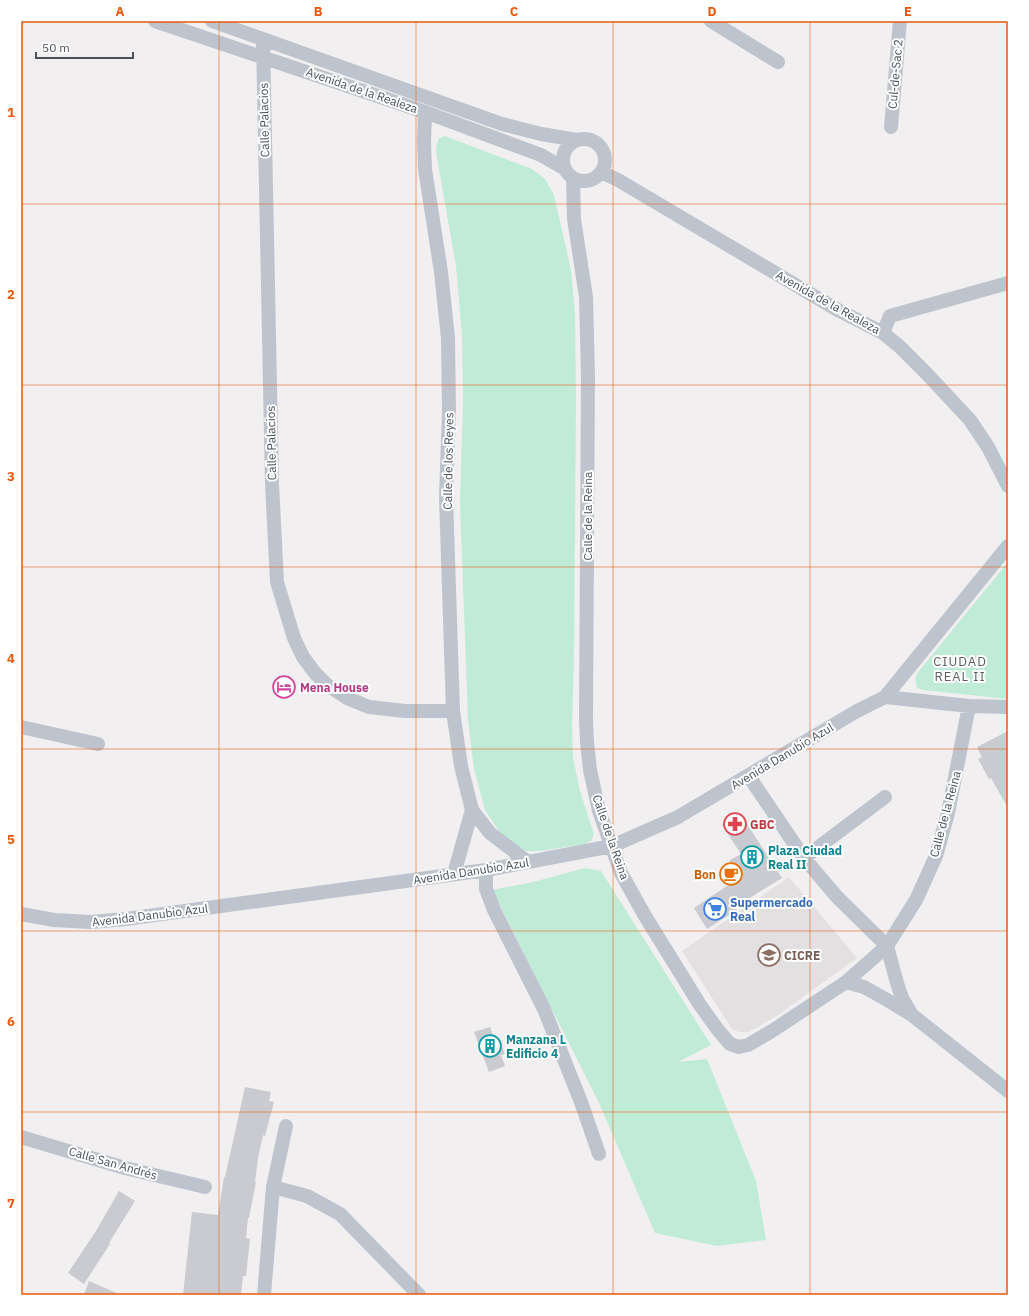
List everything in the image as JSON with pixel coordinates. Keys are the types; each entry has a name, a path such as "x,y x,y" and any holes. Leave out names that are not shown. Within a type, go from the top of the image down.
{"street":[{"name":"Avenida de la Realeza","path":"155,21 263,56 425,112 541,155 569,173"},
{"name":"Avenida de la Realeza","path":"212,21 502,124 541,134 577,140"},
{"path":"711,21 778,62"},
{"name":"Cul-de-Sac 2","path":"891,127 900,21"},
{"name":"Calle Palacios","path":"263,39 273,521 277,582 294,638 303,657 315,673 327,685 347,698 369,707 405,711 453,711"},
{"name":"Calle de los Reyes","path":"425,112 425,169 441,272 448,338 449,411 446,498 453,711 461,766 472,810 490,833 528,862"},
{"path":"584,139 592,140 598,144 605,158 601,172 596,177 585,181 569,173 563,162 566,148 577,140 584,139"},
{"name":"Avenida de la Realeza","path":"601,172 618,180 836,309 883,333 899,346 970,420 988,447 1008,486"},
{"name":"Calle de la Reina","path":"569,173 574,219 586,297 587,321 587,742 590,770 600,811 621,873 644,916 700,1005 730,1044 739,1047 748,1044 772,1031 846,982 887,946 916,900 936,856 948,813 969,706"},
{"path":"883,333 890,316 1008,283"},
{"name":"Avenida Danubio Azul","path":"21,914 54,920 91,922 126,919 486,870 612,846 678,817 857,711 885,697 1008,546"},
{"path":"885,697 969,706 1008,707"},
{"path":"21,727 98,744"},
{"path":"750,775 754,784 804,858 837,897 887,946 902,998 912,1015"},
{"path":"804,858 885,797"},
{"name":"Calle de los Reyes","path":"454,874 472,810"},
{"path":"486,870 486,889 494,910 544,1009 581,1102 599,1154"},
{"path":"846,982 864,987 889,1000 912,1015 1008,1091"},
{"path":"264,1295 273,1188 286,1126"},
{"name":"Calle San Andrés","path":"21,1137 126,1168 205,1187"},
{"path":"273,1188 307,1196 340,1214 419,1295"}],"shaded area":[{"name":"CICRE","path":"789,877 857,958 778,1015 749,1032 739,1032 732,1029 682,951"}],"green space":[{"path":"445,136 532,169 545,179 554,195 571,270 575,313 576,402 572,726 573,758 580,791 594,834 592,840 585,844 540,851 527,851 516,847 503,837 485,810 474,769 468,720 460,504 463,402 462,336 456,266 436,152 439,138"},
{"path":"1008,562 1008,699 923,690 917,688 915,678 919,671"},
{"path":"585,868 601,871 711,1045 678,1062 707,1059 756,1181 766,1240 717,1246 655,1233 599,1103 492,890 533,882"}],"building":[{"path":"1008,731 1008,808 978,759 982,757 977,747"},
{"name":"Plaza Ciudad Real II","path":"740,813 782,878 735,907 737,910 707,929 694,908 733,882 727,875 730,860 741,854 722,825"},
{"name":"Manzana L Edificio 4","path":"490,1027 494,1038 498,1037 505,1054 501,1055 505,1066 489,1072 474,1032"},
{"path":"245,1087 271,1092 269,1101 274,1102 265,1136 263,1135 258,1158 256,1182 248,1218 246,1238 250,1239 246,1276 243,1276 241,1295 183,1295 192,1212 218,1215 224,1177"},
{"path":"119,1191 135,1201 109,1243 110,1244 84,1284 68,1273 96,1231"},
{"path":"89,1281 121,1295 84,1295"}],"place":[{"name":"Mena House","path":"284,687"},
{"name":"GBC","path":"735,824"},
{"name":"Plaza Ciudad Real II","path":"752,857"},
{"name":"Bon","path":"731,874"},
{"name":"Supermercado Real","path":"715,909"},
{"name":"CICRE","path":"769,955"},
{"name":"Manzana L Edificio 4","path":"490,1046"}],"district":[{"name":"CIUDAD REAL II","path":"960,668"}]}
